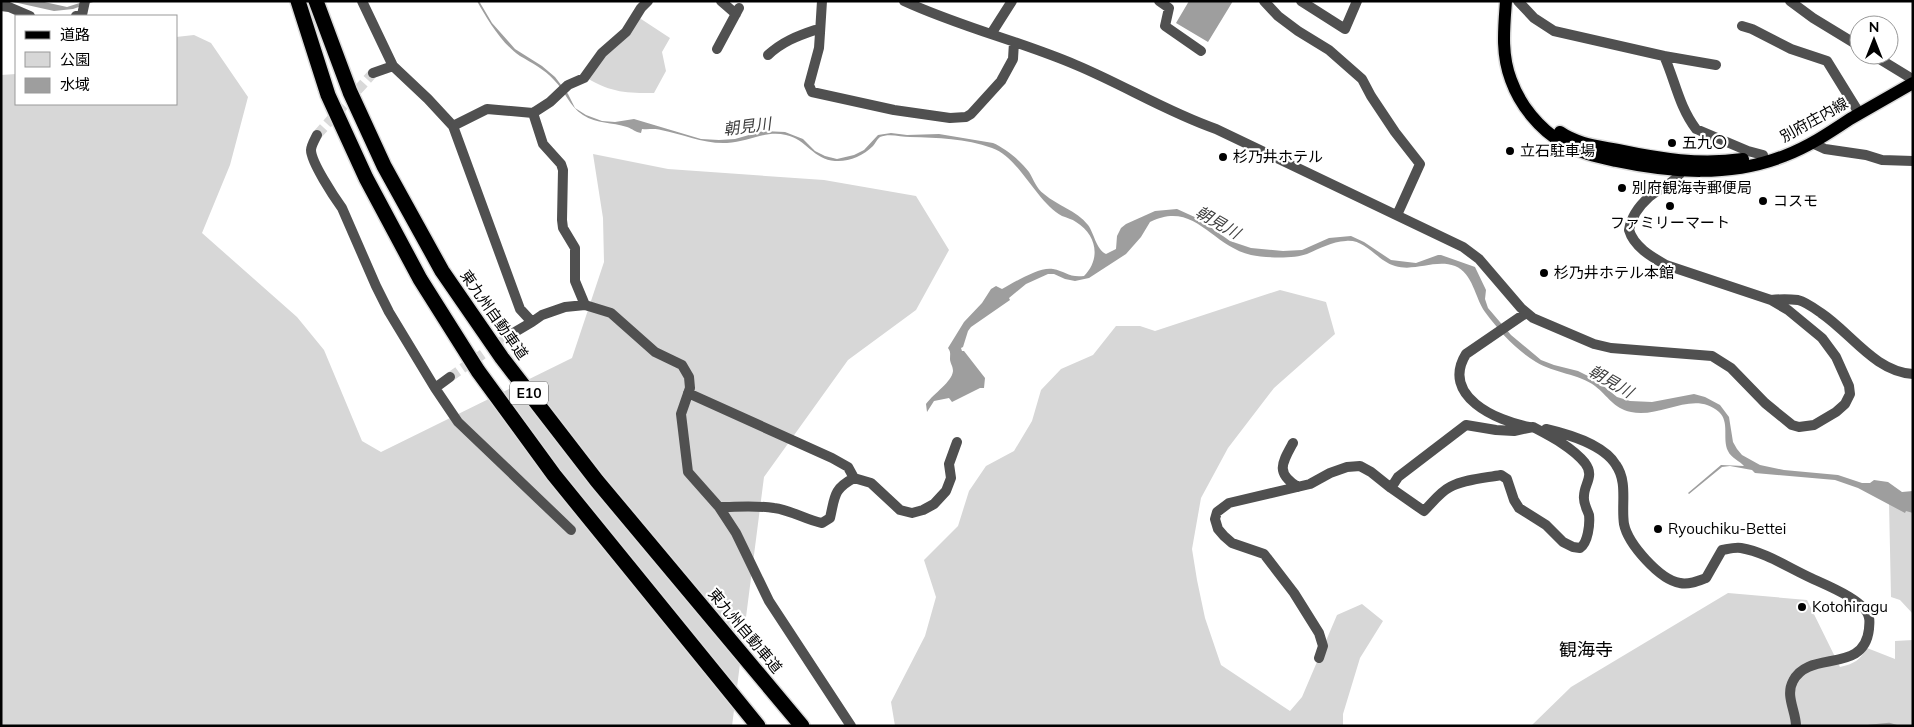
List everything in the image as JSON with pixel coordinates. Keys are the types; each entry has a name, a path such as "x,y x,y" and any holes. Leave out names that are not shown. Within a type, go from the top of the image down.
{"highway":[{"name":"E10","path":"298,1 328,95 366,178 420,279 478,371 554,475 758,726"},
{"name":"東九州自動車道","path":"316,1 350,92 384,166 442,271 502,358 597,481 802,726"}],"main road":[{"name":"別府庄内線","path":"1506,1 1503,38 1506,67 1516,92 1538,123 1563,143 1586,154 1652,168 1682,166 1762,155 1796,143 1912,78"},
{"name":"別府庄内線","path":"1516,1 1510,37 1513,62 1524,92 1546,121 1564,135 1588,144 1682,166 1713,171 1758,164 1784,156 1812,143 1912,78"}],"street":[{"path":"362,1 393,66 453,126 520,309 532,322"},
{"path":"453,126 488,109 533,113 550,102 558,92 568,85 584,78 602,53 626,32 641,8 648,1"},
{"path":"717,49 737,11 721,1"},
{"path":"822,1 819,48 809,85 812,92 894,110 950,118 971,114 1001,81 1013,59 1014,42"},
{"path":"904,1 936,15 976,28 1094,73 1192,120 1216,129 1472,252 1498,279 1524,314 1602,346 1630,351 1712,356 1732,368 1765,403 1788,423 1800,426 1814,425 1836,412 1845,404 1850,394 1848,380 1836,357 1822,338 1788,310 1771,300 1666,265 1657,260 1634,240 1629,230 1634,216 1648,197 1677,177 1682,166"},
{"path":"991,34 1012,1"},
{"path":"1159,1 1169,8 1166,26 1202,51"},
{"path":"1264,1 1278,16 1329,50 1362,78 1371,96 1395,132 1420,164 1397,215"},
{"path":"1301,1 1346,29 1357,1"},
{"path":"1516,1 1540,23 1554,31 1664,56 1716,65"},
{"path":"1791,1 1813,18 1849,40"},
{"path":"1,6 9,7 28,15"},
{"path":"1742,26 1752,29 1791,49 1824,58 1830,64 1856,108"},
{"path":"768,55 779,45 792,38 815,30 820,33"},
{"path":"1664,56 1680,100 1696,128 1748,151 1762,155"},
{"path":"1890,65 1912,78"},
{"path":"372,73 393,66"},
{"path":"533,113 543,144 564,170 562,220 564,228 575,248 575,281 585,305"},
{"path":"317,135 311,149 313,159 342,208 389,312 435,388 458,422 571,530"},
{"path":"1812,143 1825,149 1862,154 1878,160 1913,161"},
{"path":"1771,300 1798,300 1811,306 1834,322 1873,358 1895,370 1913,374"},
{"path":"510,335 542,315 565,307 585,305 611,313 656,352 682,365 689,377 690,388 681,414 688,472 719,507 736,533 769,601 851,726"},
{"path":"1524,314 1466,354 1460,365 1459,378 1462,387 1476,404 1500,420 1550,430 1580,440 1612,458 1621,476 1624,522 1628,537 1658,571 1670,580 1682,584 1706,578 1722,550 1740,547 1841,592 1864,608 1869,617 1868,632 1860,652 1851,657 1809,667 1801,672 1793,681 1790,694 1796,726"},
{"path":"435,388 450,377"},
{"path":"688,393 832,458 848,467 854,478"},
{"path":"1319,658 1323,646 1319,633 1294,593 1264,554 1232,543 1218,528 1214,519 1217,512 1229,503 1310,484 1330,473 1347,467 1360,466 1371,472 1391,488 1424,511 1437,496 1451,487 1501,475 1505,476 1519,508 1546,525 1563,542 1580,548 1584,544 1589,523 1584,499 1589,479 1583,460 1561,443 1533,428 1514,431 1466,425 1398,477 1391,488"},
{"path":"719,507 775,508 810,521 822,523 830,518 834,497 841,484 854,478 871,483 900,510 912,513 923,510 934,504 946,491 950,478 949,464 957,442"},
{"path":"1293,443 1283,463 1283,473 1286,480 1298,487"}],"green space":[{"path":"638,17 670,38 662,52 666,71 654,93 620,91 604,87 587,78 606,52"},
{"path":"194,35 211,43 248,97 230,165 202,233 297,317 324,350 362,441 381,452 572,358 604,262 603,218 593,154 668,169 824,180 916,196 949,250 916,310 848,360 764,477 732,726 1,726 1,75 15,74 15,105 178,105 178,37"},
{"path":"1280,290 1326,302 1335,334 1274,388 1228,448 1201,498 1192,549 1205,618 1221,665 1290,711 1302,697 1337,615 1362,604 1383,621 1360,658 1343,714 1343,726 895,726 891,702 925,636 936,597 924,560 958,526 969,491 986,466 1014,451 1032,421 1041,390 1061,369 1093,355 1116,326 1140,326 1155,331"},
{"path":"1889,502 1913,507 1913,614 1900,600 1891,597"},
{"path":"1728,593 1807,600 1840,667 1856,661 1867,648 1895,659 1895,641 1913,640 1913,726 1531,726 1571,687"}],"water":[{"path":"9,1 40,1 67,7 86,1 96,1 73,9 54,11"},
{"path":"477,1 479,1 492,23 515,49 542,66 555,77 568,94 575,108 558,85 546,73 513,51 501,38"},
{"path":"1189,1 1233,1 1208,42 1176,23"},
{"path":"575,108 586,115 602,121 615,122 634,119 701,139 735,139 763,131 785,132 803,139 815,151 837,159 854,155 864,150 878,135 891,133 907,135 939,134 993,143 1008,151 1022,164 1044,194 1083,220 1090,228 1100,248 1106,254 1116,249 1117,236 1121,228 1126,224 1155,211 1177,209 1199,219 1230,241 1251,248 1283,251 1302,250 1329,238 1351,236 1364,242 1391,260 1416,263 1441,255 1475,267 1486,290 1485,299 1488,308 1511,335 1541,360 1578,371 1596,380 1617,397 1630,401 1652,402 1694,394 1705,397 1720,405 1729,417 1733,442 1742,455 1760,465 1784,470 1838,475 1862,483 1870,483 1874,480 1888,482 1902,492 1913,491 1913,513 1906,511 1905,513 1858,488 1835,480 1755,473 1752,470 1730,466 1722,467 1689,494 1721,465 1744,466 1731,456 1728,451 1724,421 1719,412 1699,403 1653,412 1631,412 1615,405 1589,382 1543,366 1515,346 1496,326 1485,312 1470,280 1461,269 1448,264 1410,268 1395,266 1383,260 1360,243 1353,241 1336,243 1295,257 1251,255 1225,243 1191,220 1179,217 1166,217 1150,222 1141,237 1126,254 1089,278 1075,281 1054,274 1048,274 1026,284 1009,298 1010,300 971,327 961,348 985,378 984,388 980,388 952,402 949,398 934,401 927,412 926,404 952,375 953,369 948,348 964,322 982,303 991,289 996,286 1002,289 1027,276 1048,269 1075,276 1084,276 1093,262 1094,247 1092,240 1083,227 1071,219 1062,216 1044,201 1020,170 1002,153 972,142 891,135 880,137 869,150 856,158 835,161 821,157 793,137 786,135 771,134 735,142 718,143 658,129 642,129 641,133 621,125 594,120 583,115"}],"waterway":[{"path":"1869,726 1889,724 1896,726"}],"tunnel":[{"path":"317,135 373,73"},
{"path":"450,377 510,335"}],"place":[{"name":"五九〇","path":"1672,143"},
{"name":"立石駐車場","path":"1510,151"},
{"name":"杉乃井ホテル","path":"1223,157"},
{"name":"別府観海寺郵便局","path":"1622,188"},
{"name":"コスモ","path":"1763,201"},
{"name":"ファミリーマート","path":"1670,206"},
{"name":"杉乃井ホテル本館","path":"1544,273"},
{"name":"Ryouchiku-Bettei","path":"1658,529"},
{"name":"Kotohiragu","path":"1802,607"}],"district":[{"name":"観海寺","path":"1586,650"}],"water label":[{"name":"朝見川","path":"747,126"},
{"name":"朝見川","path":"1218,222"},
{"name":"朝見川","path":"1611,381"}]}
